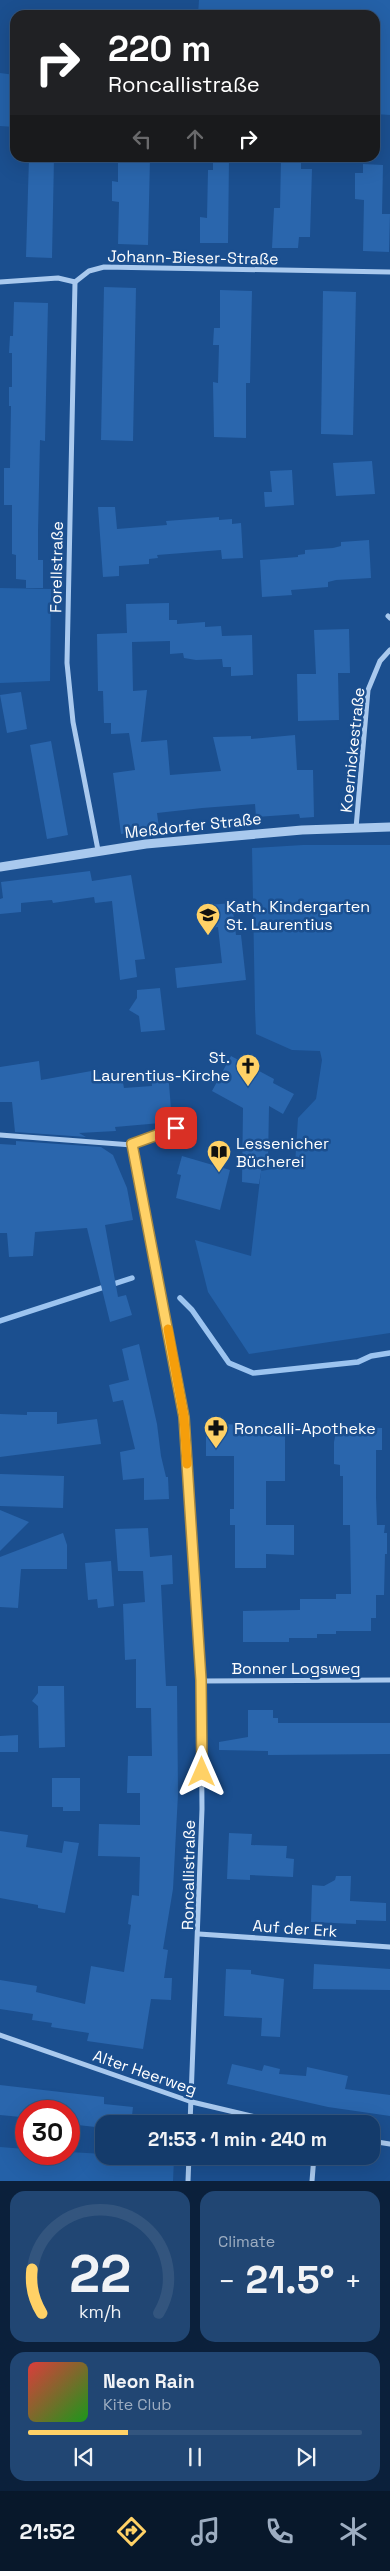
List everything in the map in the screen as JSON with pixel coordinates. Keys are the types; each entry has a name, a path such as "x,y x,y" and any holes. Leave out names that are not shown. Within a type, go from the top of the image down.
{"street":[{"name":"Johann-Bieser-Straße","path":"75,282 90,271 104,267 390,272"},
{"path":"0,282 58,278 75,282"},
{"name":"Forellstraße","path":"75,282 67,663 73,722 98,850"},
{"name":"Koernickestraße","path":"356,828 368,690 380,661 390,650"},
{"name":"Meßdorfer Straße","path":"0,867 98,850 302,830 390,827"},
{"path":"0,1135 132,1144 176,1128"},
{"name":"Roncallistraße","path":"132,1144 184,1417 201,1680 202,1809 199,1934 191,2115"},
{"name":"Bonner Logsweg","path":"201,1680 390,1680"},
{"name":"Auf der Erk","path":"199,1934 390,1947"},
{"name":"Alter Heerweg","path":"0,2035 192,2102 246,2115"},
{"path":"188,2181 189,2165"},
{"path":"312,2181 313,2165"}],"shaded area":[{"path":"199,0 390,0 390,115 380,114 380,10 198,10"},
{"path":"0,73 10,74 10,127 0,126"},
{"path":"0,588 51,589 50,681 0,683"},
{"path":"303,845 390,845 390,1333 249,1354 208,1292 195,1240 251,1256 261,1171 295,1165 298,1118 316,1099 322,1060 320,1051 292,1050 256,1034 252,848"},
{"path":"0,2147 15,2148 15,2165 80,2165 80,2153 95,2153 95,2165 174,2165 173,2181 0,2181"}],"building":[{"path":"29,162 54,162 52,258 26,257"},
{"path":"118,162 150,162 148,245 118,244 119,202 112,201 112,181 118,182"},
{"path":"213,162 229,162 228,243 200,243 200,217 207,218 208,170 213,170"},
{"path":"281,162 301,162 301,169 312,169 310,237 299,237 298,248 272,248 274,208 280,208"},
{"path":"363,164 383,165 382,214 390,214 389,252 363,251 364,200 355,199 355,173 363,173"},
{"path":"104,287 136,288 133,441 101,440"},
{"path":"220,290 252,291 250,383 246,383 246,438 214,437 213,382 218,383 219,345 213,345 214,328 220,328"},
{"path":"323,291 356,292 353,435 321,434"},
{"path":"14,302 48,303 45,441 40,440 38,532 38,560 43,560 43,588 26,588 26,580 16,579 16,555 12,554 12,505 4,505 4,468 10,468 11,406 9,406 9,387 12,387 12,353 9,353 10,336 13,336"},
{"path":"372,461 375,494 336,496 333,463"},
{"path":"292,470 294,505 265,507 264,492 272,492 270,471"},
{"path":"98,507 115,507 117,529 167,525 166,521 219,517 219,520 232,519 232,524 241,523 243,558 222,559 221,550 157,555 158,558 149,559 149,564 119,566 119,576 103,577"},
{"path":"369,540 371,578 336,580 328,582 328,587 291,590 292,595 262,597 260,560 298,557 298,555 305,554 305,550 333,548 341,546 341,542"},
{"path":"169,603 169,620 177,620 177,624 205,622 205,627 221,626 222,636 252,635 253,675 231,676 231,667 223,667 222,659 196,660 184,658 183,653 170,654 170,641 132,642 133,691 147,690 141,742 167,740 170,775 221,771 213,737 251,736 251,739 295,735 297,770 313,770 314,817 300,818 299,814 256,817 255,804 202,808 157,813 159,828 121,834 113,773 135,770 129,733 111,734 111,723 104,723 103,691 98,691 97,634 127,633 126,604"},
{"path":"349,629 350,673 338,673 339,720 298,721 297,674 316,674 314,630"},
{"path":"21,692 27,729 7,733 0,695"},
{"path":"51,741 68,835 47,839 30,745"},
{"path":"90,871 92,881 131,875 145,959 135,960 137,977 120,980 112,901 95,903 94,897 53,903 52,900 21,903 21,912 0,914 0,899 3,898 1,882"},
{"path":"232,903 236,935 241,935 246,980 177,988 175,968 222,963 218,927 211,928 209,905"},
{"path":"160,988 165,1030 141,1032 139,1016 129,1010 137,998 137,990"},
{"name":"St. Laurentius-Kirche","path":"231,1056 274,1079 273,1083 294,1094 283,1114 269,1106 268,1161 263,1160 259,1184 242,1182 243,1108 212,1091"},
{"path":"39,1061 41,1080 97,1070 99,1081 122,1078 124,1088 152,1086 151,1072 168,1071 172,1122 115,1127 116,1131 79,1133 86,1137 15,1132 12,1102 0,1102 0,1067"},
{"path":"16,1141 101,1147 113,1155 127,1188 133,1220 105,1225 118,1297 126,1295 132,1315 110,1322 87,1228 35,1232 33,1256 9,1257 7,1233 0,1233 0,1144 16,1145"},
{"name":"Lessenicher Bücherei","path":"182,1156 230,1170 220,1210 176,1198 181,1175 177,1174"},
{"path":"139,1344 157,1424 161,1456 166,1477 168,1477 169,1499 144,1500 144,1478 123,1480 120,1452 135,1449 123,1400 113,1402 109,1385 129,1380 122,1349"},
{"path":"27,1412 57,1412 57,1424 97,1419 101,1444 0,1457 0,1414 27,1415"},
{"path":"206,1424 285,1425 285,1481 266,1481 266,1525 294,1525 294,1555 266,1554 266,1568 235,1568 235,1525 230,1525 230,1509 234,1509 234,1456 206,1456"},
{"path":"355,1427 382,1428 382,1450 376,1450 377,1525 385,1525 384,1533 387,1533 387,1554 385,1554 384,1595 376,1595 376,1618 371,1618 371,1631 336,1631 336,1634 317,1634 317,1638 289,1638 289,1642 243,1642 243,1611 300,1610 300,1599 336,1599 336,1594 351,1594 350,1525 343,1525 343,1476 340,1476 340,1465 334,1464 334,1442 336,1432 355,1432"},
{"path":"0,1474 64,1476 63,1508 0,1506"},
{"path":"0,1510 29,1522 0,1551"},
{"path":"148,1528 150,1557 172,1555 173,1584 161,1585 166,1686 177,1686 178,1794 173,1889 163,1949 168,1950 164,1978 172,1978 171,2000 151,1999 143,2049 87,2041 89,2033 51,2027 52,2023 32,2020 33,2014 0,2009 0,1980 37,1986 36,1992 85,2004 91,1966 124,1972 131,1925 128,1924 132,1895 139,1896 140,1857 98,1856 99,1824 140,1825 140,1793 127,1793 128,1756 152,1756 151,1708 136,1708 136,1659 125,1660 123,1604 145,1602 143,1571 118,1571 115,1529"},
{"path":"63,1533 67,1545 67,1569 21,1569 18,1608 0,1607 0,1557"},
{"path":"111,1561 114,1606 98,1608 97,1599 88,1600 85,1563"},
{"path":"38,1686 64,1686 65,1747 39,1748 38,1706 32,1701 38,1693"},
{"path":"248,1710 273,1710 273,1718 278,1718 278,1723 390,1723 390,1754 268,1755 268,1751 219,1750 219,1742 248,1737"},
{"path":"18,1735 18,1752 0,1752 0,1736"},
{"path":"52,1778 80,1778 80,1811 63,1811 63,1807 52,1807"},
{"path":"0,1831 28,1835 26,1847 62,1853 64,1841 79,1843 65,1913 38,1908 38,1905 0,1898"},
{"path":"229,1833 252,1834 251,1845 287,1846 286,1858 294,1859 293,1877 250,1875 250,1880 227,1879"},
{"path":"336,1876 351,1876 350,1901 386,1903 386,1921 356,1920 356,1924 311,1922 312,1885 324,1886 335,1880"},
{"path":"314,1964 390,1969 390,1990 313,1989"},
{"path":"226,1969 251,1970 251,1974 284,1979 280,2037 261,2036 262,2018 224,2016"},
{"path":"232,2064 262,2071 264,2065 280,2069 279,2074 306,2076 307,2067 348,2076 345,2089 390,2095 390,2116 328,2107 227,2084"},
{"path":"0,2085 104,2097 104,2104 133,2107 132,2115 95,2115 95,2127 80,2125 80,2100 15,2100 15,2116 0,2115"}],"waterway":[{"path":"0,1321 132,1278"},
{"path":"180,1298 192,1310 229,1363 253,1373 358,1362 371,1356 390,1353"}],"slow traffic":[{"path":"168,1329 184,1417 187,1464"}],"place":[{"name":"Kath. Kindergarten St. Laurentius","path":"208,936"},
{"name":"St. Laurentius-Kirche","path":"248,1087"},
{"name":"Lessenicher Bücherei","path":"219,1173"},
{"name":"Roncalli-Apotheke","path":"216,1449"}],"route":[{"path":"176,1128 132,1144 161,1287 184,1417 201,1680 202,1772"}]}
